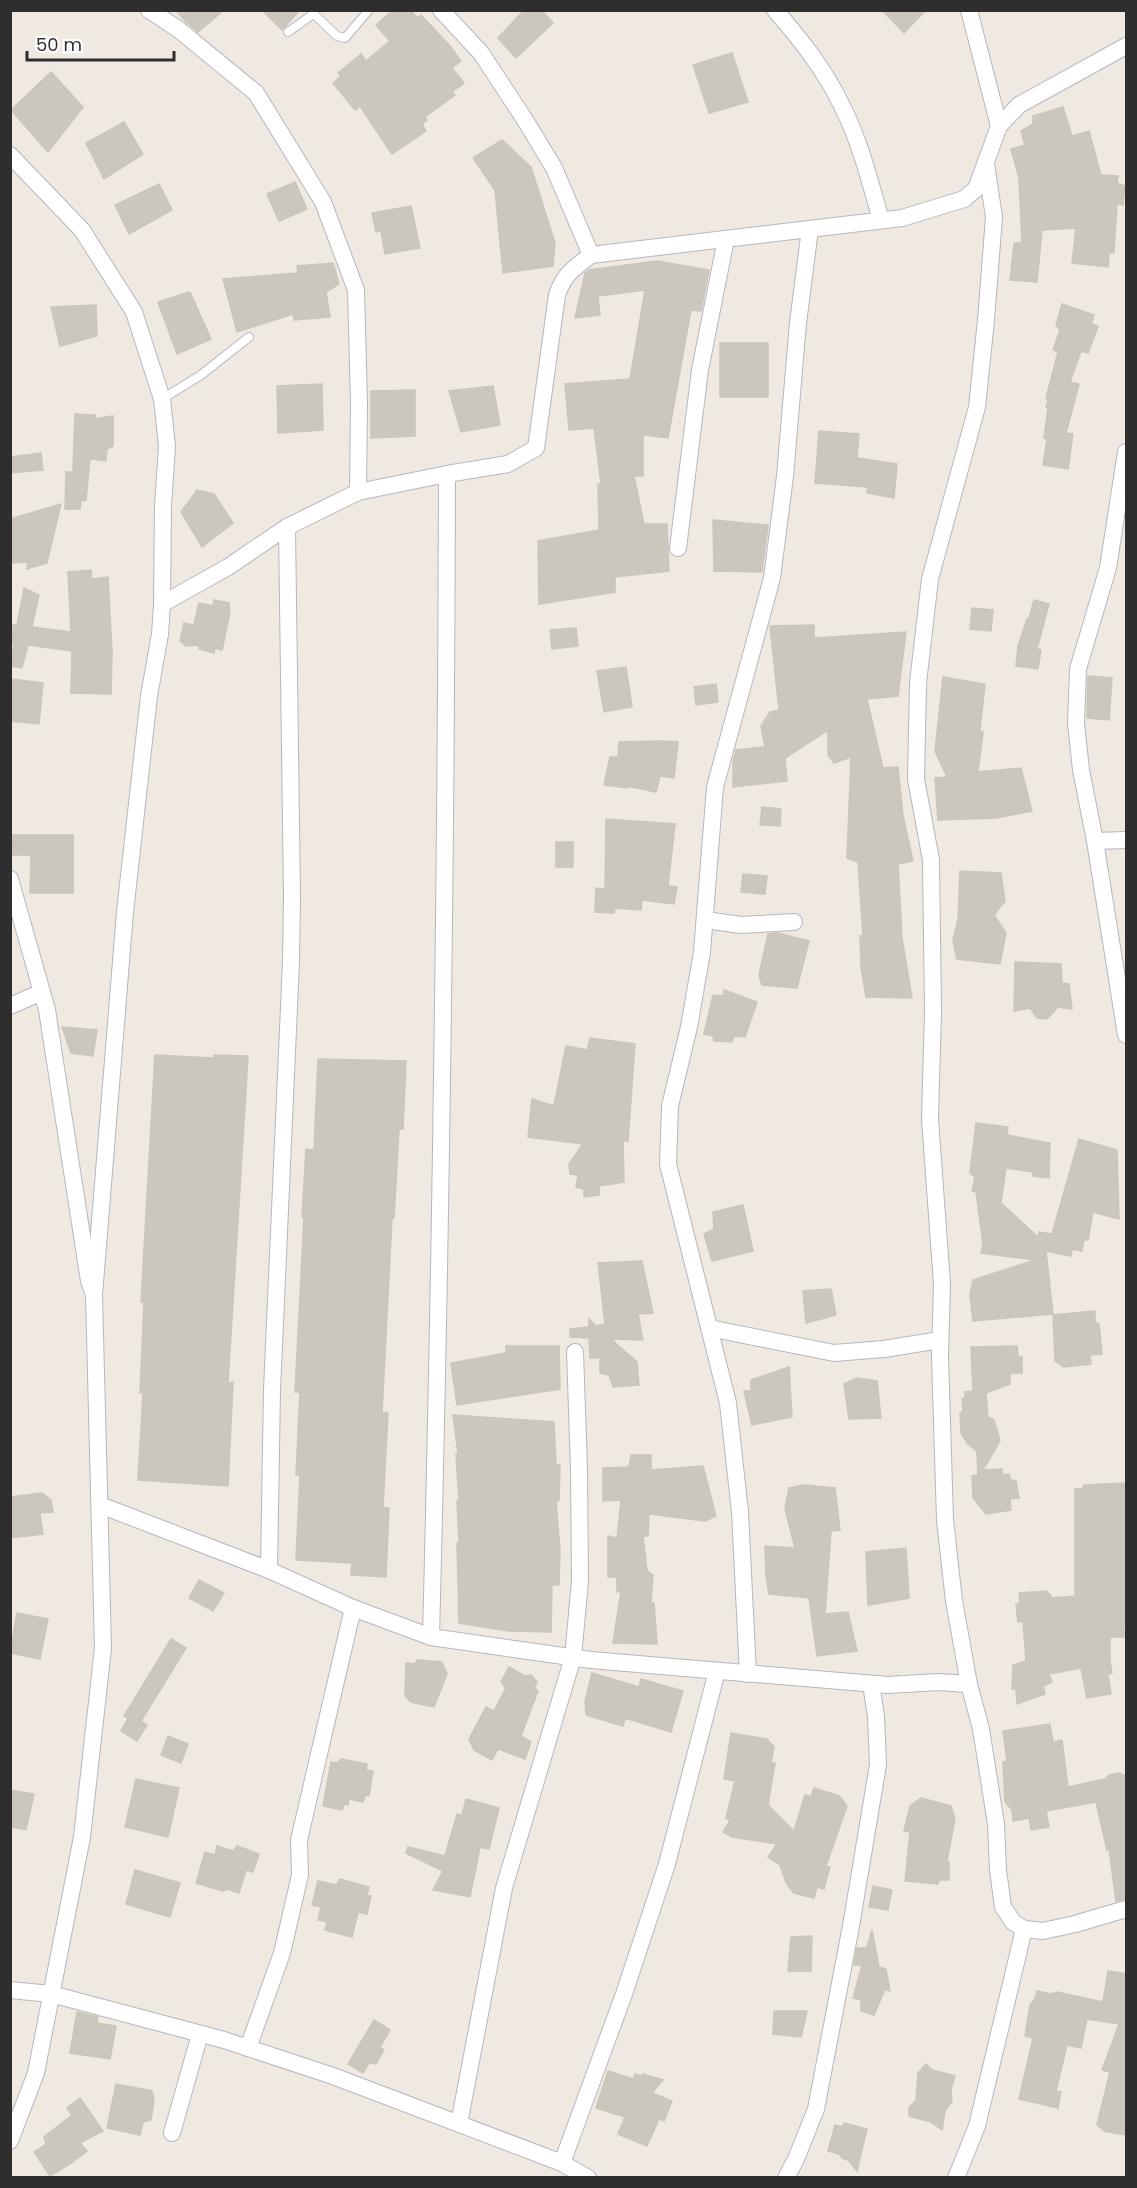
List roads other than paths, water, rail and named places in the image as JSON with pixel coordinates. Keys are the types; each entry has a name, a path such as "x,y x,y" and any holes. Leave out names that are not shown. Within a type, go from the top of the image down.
{"street":[{"path":"149,10 178,29 256,93 323,201 356,290 359,405 358,492"},
{"path":"441,10 481,53 525,120 554,168 591,255"},
{"path":"775,10 822,69 843,107 881,220"},
{"path":"969,10 999,126"},
{"path":"162,604 228,567 287,527 358,492 508,464 536,448 556,295 568,272 591,255 902,218 964,199 976,189 999,126 1019,105 1126,46"},
{"path":"10,2141 36,2073 82,1837 103,1648 94,1295 125,912 148,696 160,634 166,446 162,399 134,312 82,230 12,158"},
{"path":"986,163 994,217 977,407 930,579 918,683 916,779 931,860 933,1012 930,1119 942,1284 940,1340 945,1520 954,1601 969,1684 981,1730 996,1824 998,1870 1003,1907 1013,1922 1024,1929 1042,1931 1126,1909"},
{"path":"748,1674 740,1512 728,1403 668,1164 670,1106 689,1027 702,952 716,787 772,578 785,476 798,323 810,229"},
{"path":"678,548 700,370 726,239"},
{"path":"1126,452 1108,568 1078,669 1076,723 1081,770 1095,841 1126,1035"},
{"path":"431,1637 437,1410 446,795 447,474"},
{"path":"269,1570 272,1390 291,930 287,527"},
{"path":"1095,841 1126,840"},
{"path":"10,879 47,1010 89,1281 94,1295"},
{"path":"705,920 741,925 794,922"},
{"path":"10,1006 42,992"},
{"path":"709,1328 834,1353 884,1349 940,1340"},
{"path":"459,2124 504,1888 573,1657 580,1581 575,1352"},
{"path":"100,1505 269,1570 353,1608 431,1637 573,1657 748,1674 888,1685 938,1682 969,1684"},
{"path":"248,2048 282,1953 300,1875 299,1840 353,1608"},
{"path":"562,2163 624,1994 667,1864 717,1671"},
{"path":"786,2178 816,2109 851,1926 878,1765 876,1716 871,1684"},
{"path":"956,2178 977,2126 1024,1929"},
{"path":"10,1990 51,1994 248,2048 333,2076 562,2163 588,2178"},
{"path":"172,2133 200,2034"}],"lane":[{"path":"288,32 315,15 337,36 345,38 369,10"},
{"path":"162,399 201,375 249,337"}]}
